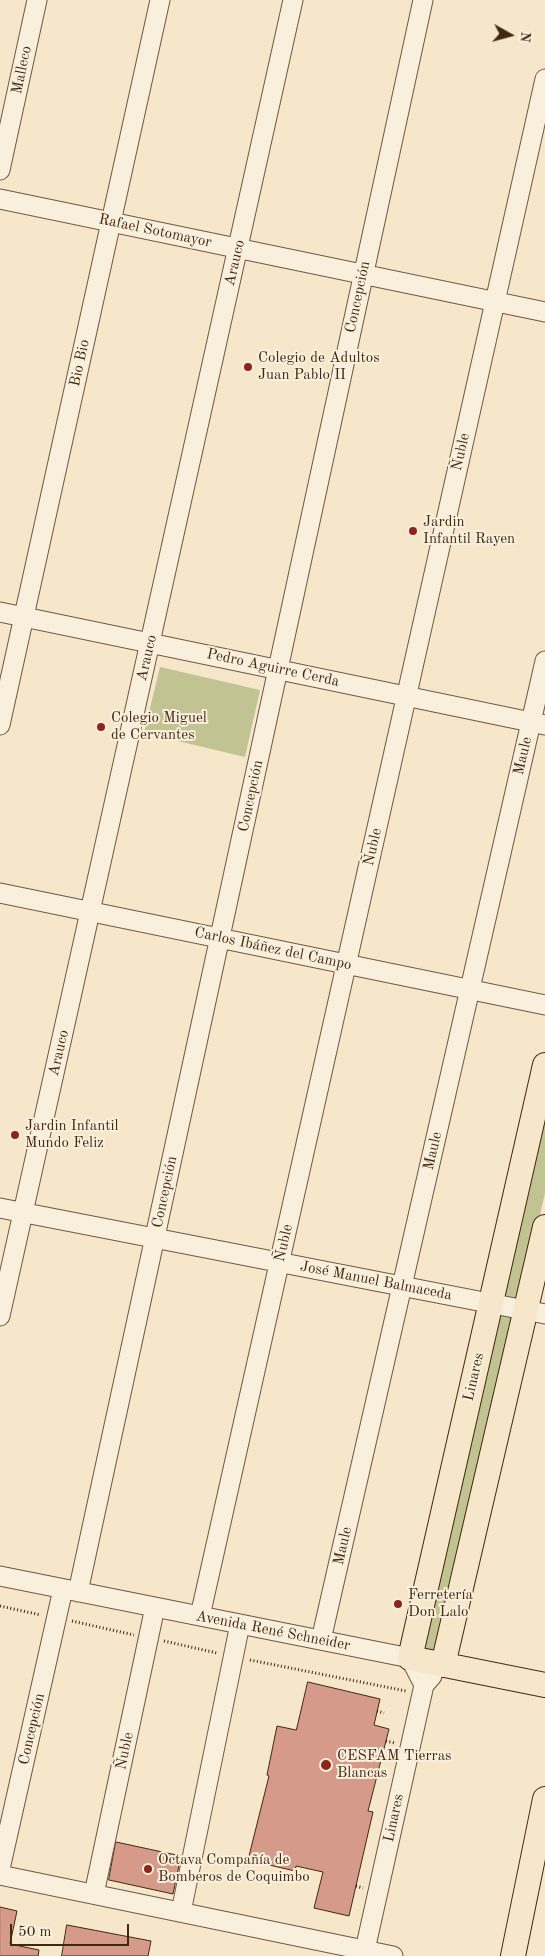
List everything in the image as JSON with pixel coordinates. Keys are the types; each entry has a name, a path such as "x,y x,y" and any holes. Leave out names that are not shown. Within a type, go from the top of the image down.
{"main road":[{"name":"Linares","path":"410,1658 545,1065"},
{"path":"443,1665 535,1312 545,1227"},
{"name":"Avenida René Schneider","path":"410,1658 545,1685"},
{"path":"513,1956 545,1799"}],"street":[{"name":"Malleco","path":"0,170 37,0"},
{"name":"Bio Bio","path":"0,725 160,0"},
{"name":"Arauco","path":"0,1316 293,0"},
{"name":"Concepción","path":"0,1869 56,1618 71,1590 155,1238 423,0"},
{"name":"Ñuble","path":"200,1616 545,79"},
{"name":"Rafael Sotomayor","path":"0,199 545,312"},
{"name":"Pedro Aguirre Cerda","path":"0,612 538,723"},
{"name":"Maule","path":"321,1640 470,990 538,723 545,662"},
{"name":"Carlos Ibáñez del Campo","path":"0,893 545,1005"},
{"name":"José Manuel Balmaceda","path":"0,1208 535,1312"},
{"name":"Avenida René Schneider","path":"0,1576 410,1658"},
{"name":"Ñuble","path":"94,1894 155,1607"},
{"path":"181,1912 240,1624"},
{"path":"410,1658 422,1692"},
{"path":"422,1692 443,1665"},
{"name":"Linares","path":"365,1950 422,1692"},
{"path":"0,1874 393,1956"}],"path":[{"path":"0,1606 233,1657 406,1691 422,1692"},
{"path":"377,1711 384,1713"}],"green space":[{"path":"160,667 260,690 245,757 144,733"},
{"path":"545,1101 545,1193 440,1652 420,1648"}],"building":[{"path":"308,1682 380,1699 374,1725 389,1729 368,1811 373,1812 349,1916 314,1908 323,1872 296,1866 295,1871 248,1860 269,1776 267,1775 277,1726 296,1730"},
{"name":"Octava Compañía de Bomberos de Coquimbo","path":"116,1842 181,1856 173,1894 109,1880"},
{"path":"0,1907 17,1911 10,1944 39,1950 38,1956 0,1956"},
{"path":"67,1925 151,1941 148,1956 62,1956"}],"place":[{"name":"Colegio de Adultos Juan Pablo II","path":"248,367"},
{"name":"Jardin Infantil Rayen","path":"413,531"},
{"name":"Colegio Miguel de Cervantes","path":"101,727"},
{"name":"Jardin Infantil Mundo Feliz","path":"15,1135"},
{"name":"Ferretería Don Lalo","path":"398,1604"},
{"name":"CESFAM Tierras Blancas","path":"326,1765"},
{"name":"Octava Compañía de Bomberos de Coquimbo","path":"148,1869"}]}
